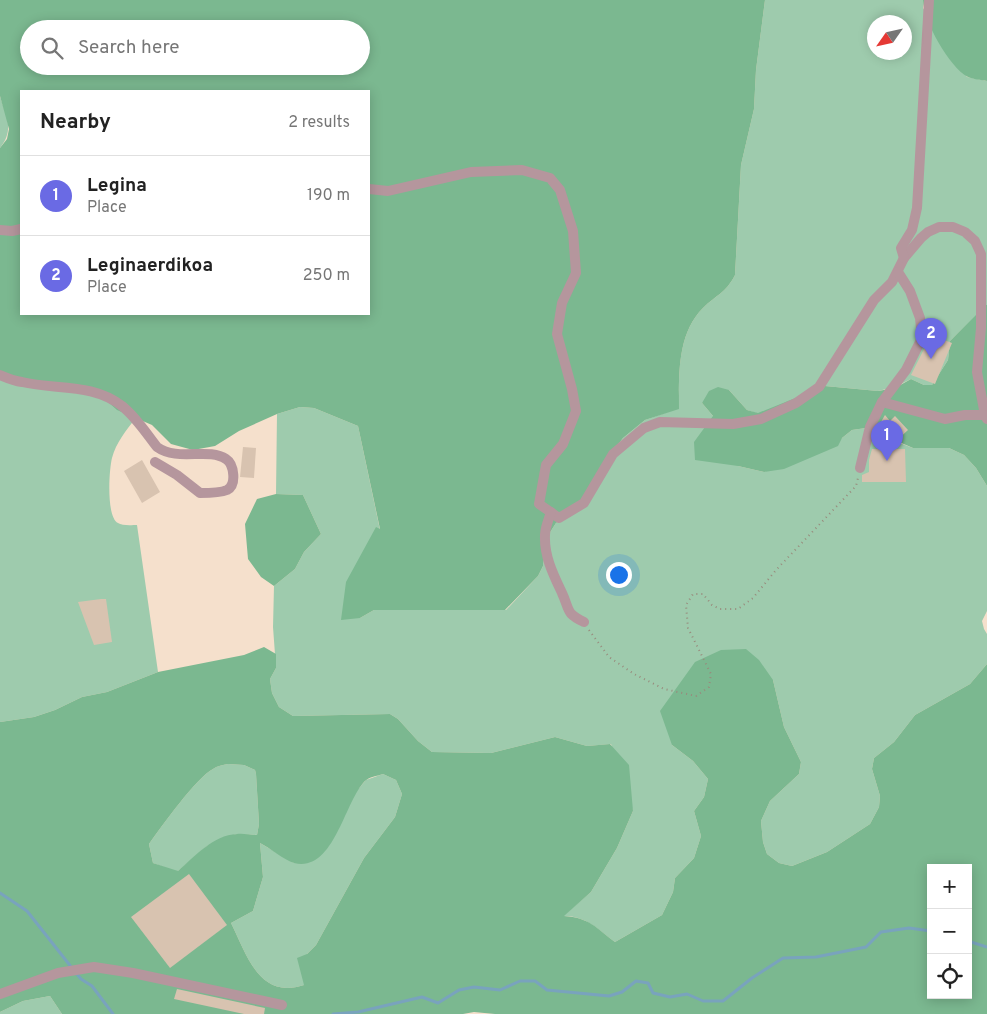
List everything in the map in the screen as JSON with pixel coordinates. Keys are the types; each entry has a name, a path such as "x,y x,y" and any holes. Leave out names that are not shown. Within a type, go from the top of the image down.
{"street":[{"path":"904,258 902,248 912,230 917,208 929,0"},
{"path":"370,189 388,191 471,172 522,170 550,178 560,190 574,231 576,273 562,303 557,334 576,411 564,444 546,465 539,504 560,518 584,503 613,454 644,428 660,422 733,424 761,419 796,403 819,386 874,300 892,282 904,258 920,238 939,227 959,229 970,236 978,247 982,263 981,328 977,372 986,417 965,415 945,418 882,402"},
{"path":"0,230 20,229"},
{"path":"860,468 870,427 882,402 906,370 922,338 920,318 910,292 898,272"},
{"path":"0,375 22,382 88,390 106,396 130,413 157,447 162,450 172,454 213,455 226,459 232,469 232,484 225,490 200,493 177,475 155,462"},
{"path":"551,512 545,534 547,558 570,614 584,622"},
{"path":"0,994 35,981 94,967 132,973 282,1005"}],"path":[{"path":"584,622 609,657 634,674 664,690 696,696 710,687 711,674 688,628 686,604 693,594 703,594 712,605 720,610 738,609 754,598 776,570 856,486 860,468"}],"green space":[{"path":"0,0 765,0 756,70 754,109 741,165 735,275 724,290 703,308 688,330 681,356 679,409 645,420 623,438 601,467 573,513 556,523 547,537 543,566 538,576 505,610 374,610 360,618 341,620 346,582 376,527 380,529 358,426 314,408 300,407 277,414 239,431 215,446 193,450 171,444 152,425 117,410 96,391 0,377 0,148 7,139 9,129 0,96"},
{"path":"765,0 923,0 923,8 967,77 987,81 987,305 950,341 948,360 932,385 924,385 911,379 895,387 878,391 825,386 759,414 747,410 729,390 702,403 713,416 738,466 764,472 842,438 852,430 873,427 879,429 892,440 913,448 949,448 964,455 976,468 987,486 987,611 982,621 987,634 987,664 970,684 915,715 894,742 874,758 872,769 880,796 879,807 870,824 827,852 792,866 779,863 767,854 763,842 761,821 770,801 799,774 801,762 784,727 773,680 672,745 693,761 708,779 704,797 694,811 701,836 694,858 675,878 673,892 662,915 615,942 597,928 579,918 563,916 591,892 617,848 633,811 611,744 587,746 555,737 491,753 432,752 418,741 398,719 390,714 293,716 279,707 272,693 270,679 276,668 273,627 274,586 295,569 304,552 321,534 303,495 276,494 277,414 300,407 314,408 358,426 380,530 360,618 374,610 506,610 538,576 543,566 547,537 556,523 573,513 601,467 623,438 645,420 679,408 681,355 688,330 703,308 724,290 735,275 741,165 754,109 756,70"},
{"path":"923,0 987,0 987,81 968,77 945,54 927,19"},
{"path":"0,96 7,117 8,129 5,141 0,148"},
{"path":"986,305 987,486 976,468 964,455 949,448 913,448 892,439 880,429 873,427 852,430 842,438 838,446 784,469 764,472 695,460 694,442 713,416 702,403 709,391 718,387 729,390 747,410 758,413 825,386 878,391 895,388 911,379 924,385 932,385 948,360 950,341"},
{"path":"0,377 96,391 136,418 119,442 112,458 109,482 110,503 114,519 118,523 137,525 158,672 107,692 82,697 55,710 34,717 0,722"},
{"path":"276,494 303,495 321,534 304,552 295,569 274,586 261,577 248,559 245,524 257,499"},
{"path":"264,647 276,654 276,668 270,679 272,693 279,707 293,716 390,714 398,719 418,741 432,752 491,753 555,737 587,746 610,744 629,765 633,811 617,848 591,892 564,916 586,921 615,942 662,915 673,892 675,878 694,858 701,836 694,811 704,797 708,779 693,761 672,745 660,711 695,662 721,650 746,649 759,660 773,680 784,727 801,762 799,774 770,801 761,821 763,842 767,854 779,863 792,866 827,852 870,824 879,807 880,796 872,769 874,758 894,742 915,715 970,684 987,664 987,1014 495,1014 474,1012 463,1014 62,1014 50,996 23,1001 0,1012 0,722 34,717 55,710 82,697 107,692 158,672 244,655","holes":["228,764 244,765 255,770 256,774 259,824 257,835 239,834 220,838 197,853 178,871 153,863 149,844 170,815 198,782 216,767","383,774 396,780 402,794 395,817 364,858 316,945 307,954 297,958 304,985 289,988 276,986 265,980 249,961 231,923 253,911 263,877 260,843 294,863 308,863 319,857 329,847 337,834 351,804 365,781"]},
{"path":"228,764 244,765 255,770 259,824 257,835 236,834 207,846 177,872 153,863 149,844 170,815 206,774 216,767"},
{"path":"383,774 396,780 402,794 395,817 364,858 316,945 307,954 304,985 289,988 276,986 265,980 249,961 231,923 253,911 263,877 260,843 294,863 366,780"},
{"path":"50,996 62,1014 0,1014 0,1012 23,1001"}],"building":[{"path":"928,334 952,343 935,384 911,375 928,341"},
{"path":"885,415 890,421 895,416 908,430 893,444 878,427"},
{"path":"243,447 256,448 254,478 240,477"},
{"path":"872,449 905,449 906,482 862,482 862,475 869,472 869,460"},
{"path":"142,460 160,492 142,503 124,471"},
{"path":"106,599 112,642 94,645 78,602"},
{"path":"189,874 227,925 170,968 131,917"},
{"path":"177,989 265,1008 264,1014 244,1014 174,999"}],"waterway":[{"path":"0,893 27,911 72,968"},
{"path":"333,1014 358,1012 422,997 438,1003 459,990 474,987 500,990 520,981 535,981 547,990 609,996 622,992 636,981 648,983 653,993 670,997 687,994 703,1001 723,1001 752,978 783,958 816,957 866,947 881,932 909,928 927,930"},
{"path":"972,942 987,947"},
{"path":"76,973 81,979 92,986 113,1014"}],"place":[{"name":"Leginaerdikoa","path":"931,359"},
{"name":"Legina","path":"887,461"}]}
